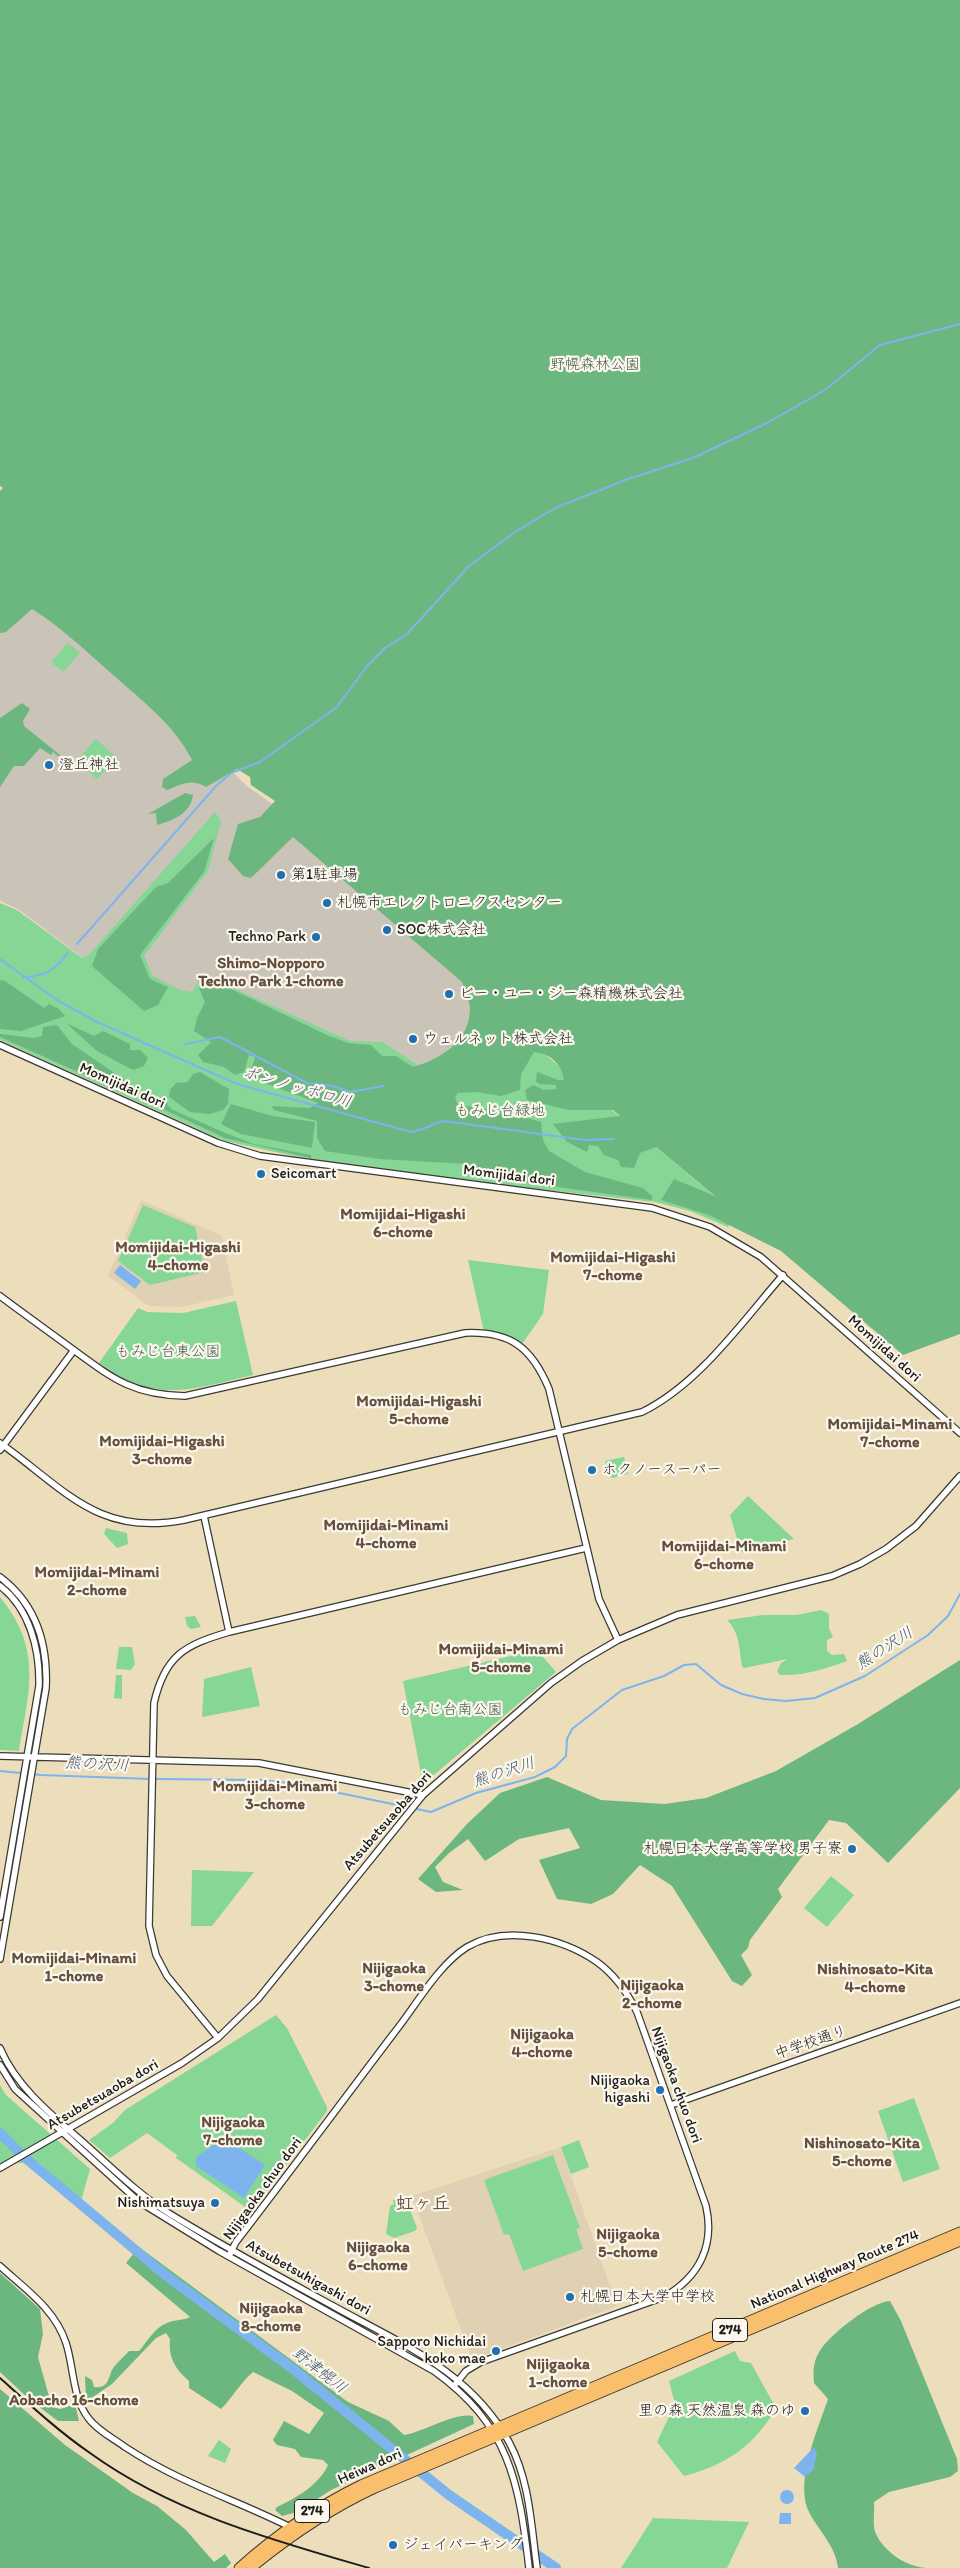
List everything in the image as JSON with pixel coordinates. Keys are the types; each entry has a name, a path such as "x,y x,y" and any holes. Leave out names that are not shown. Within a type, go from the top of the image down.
{"highway":[{"name":"National Highway Route 274","path":"498,2432 960,2232"},
{"name":"National Highway Route 274","path":"498,2432 960,2241"},
{"name":"Heiwa dori","path":"245,2566 289,2526 338,2496 426,2457 498,2432"},
{"name":"Heiwa dori","path":"245,2566 298,2531 349,2501 435,2463 498,2432"}],"street":[{"name":"Momijidai dori","path":"0,1045 240,1150 281,1159 652,1208 690,1219 722,1232 761,1257 960,1433"},
{"path":"74,1350 1,1446 82,1505 107,1518 149,1525 204,1516 620,1418 660,1403 698,1372 783,1275"},
{"path":"0,1296 112,1378 150,1393 185,1396 448,1336 484,1332 504,1337 520,1347 540,1367 549,1389 599,1599 618,1640"},
{"name":"Atsubetsuaoba dori","path":"0,2168 182,2063 218,2038 258,2000 421,1797 551,1683 582,1661 618,1640 677,1615 832,1576 860,1564 886,1549 916,1526 960,1476"},
{"path":"204,1516 229,1632"},
{"path":"218,2038 167,1976 154,1947 149,1926 154,1703 163,1674 183,1649 198,1641 229,1632 586,1548"},
{"path":"0,1577 28,1606 44,1645 48,1664 46,1688 0,1959"},
{"path":"0,1586 21,1611 33,1635 40,1664 39,1686 0,1917"},
{"path":"0,1756 259,1763 421,1797"},
{"name":"Nijigaoka chuo dori","path":"229,2256 446,1965 468,1947 486,1940 510,1936 552,1941 579,1951 610,1973 622,1986 637,2012 708,2214 709,2232 707,2244 697,2270 677,2290 664,2298 481,2362 466,2371 454,2386"},
{"name":"中学校通り","path":"670,2105 960,2003"},
{"name":"Atsubetsuhigashi dori","path":"0,2048 11,2072 23,2086 68,2129 146,2197 232,2250 396,2340 459,2379 477,2397 522,2473 537,2568"},
{"name":"Atsubetsuhigashi dori","path":"0,2065 15,2089 61,2133 138,2201 164,2220 392,2347 454,2386 498,2432 515,2480 525,2528 529,2565"},
{"path":"0,2266 40,2301 55,2319 66,2344 78,2398 88,2419 103,2432 147,2461 182,2480 298,2531"},
{"path":"392,2347 396,2340"}],"shaded area":[{"path":"0,572 180,722 248,787 284,812 517,1008 455,1054 415,1070 84,959 18,909 0,901"},
{"path":"141,1200 222,1236 234,1295 182,1307 149,1306 108,1276"},
{"path":"561,2147 617,2306 472,2360 412,2196"}],"green space":[{"name":"野幌森林公園","path":"0,0 960,0 960,1334 903,1355 781,1251 709,1215 661,1200 674,1179 715,1196 656,1147 640,1153 634,1168 621,1167 618,1160 604,1155 598,1146 589,1145 587,1152 567,1142 553,1124 620,1116 613,1110 569,1110 527,1100 525,1090 533,1085 544,1090 557,1089 556,1085 539,1084 536,1081 537,1072 558,1080 564,1080 558,1064 550,1057 540,1053 534,1052 521,1074 520,1090 501,1096 476,1092 458,1093 455,1097 458,1105 501,1111 541,1122 543,1140 549,1151 585,1172 643,1188 652,1196 652,1200 492,1178 468,1164 379,1159 325,1151 317,1138 317,1121 274,1110 272,1106 309,1108 318,1103 249,1077 255,1057 249,1055 244,1072 235,1075 224,1067 203,1062 198,1055 211,1042 194,1031 197,1018 205,1002 199,988 204,976 327,1035 348,1043 371,1045 382,1056 396,1056 413,1067 434,1059 452,1047 465,1030 469,1020 470,1008 462,982 293,837 251,878 243,876 228,859 238,824 260,817 275,801 251,785 250,777 237,769 206,787 191,782 167,790 162,787 163,779 192,760 176,735 156,713 73,640 32,609 6,632 0,633 0,491 3,488 0,486"},
{"path":"68,643 80,653 63,672 51,662"},
{"path":"22,703 30,709 23,721 24,726 65,759 63,760 53,752 51,755 40,748 24,766 14,766 0,787 0,718"},
{"path":"96,739 117,758 97,779 76,761"},
{"path":"185,793 193,795 191,802 185,812 175,818 157,825 156,813 148,814"},
{"name":"もみじ台緑地","path":"215,812 221,821 208,871 144,956 153,976 180,990 192,992 202,974 350,1041 382,1042 424,1069 503,1019 737,1215 728,1227 690,1211 655,1202 422,1176 298,1157 225,1141 0,1040 0,903 17,910 82,958 89,955"},
{"path":"214,838 204,872 140,955 150,979 168,987 158,1005 144,1011 92,966 98,949 156,887 168,883"},
{"path":"0,980 5,981 44,1008 49,1004 59,1009 65,1016 21,1031 0,1029"},
{"path":"66,1023 94,1036 103,1031 130,1044 130,1050 140,1050 148,1058 144,1066 133,1070 97,1051"},
{"path":"57,1025 72,1044 132,1085 131,1092 127,1094 0,1037 0,1034 34,1038 42,1036 43,1027"},
{"path":"200,1072 229,1089 228,1104 223,1110 209,1114 190,1112 169,1097 170,1090 176,1083 188,1082 193,1074"},
{"path":"148,1096 162,1098 171,1109 225,1133 254,1144 311,1155 311,1158 225,1138 146,1101"},
{"path":"231,1104 272,1116 315,1122 312,1148 241,1134 221,1124"},
{"path":"143,1205 195,1227 205,1272 150,1285 118,1261"},
{"path":"468,1260 549,1270 543,1314 520,1347 484,1332"},
{"name":"もみじ台東公園","path":"236,1301 253,1375 192,1389 156,1389 119,1376 99,1363 138,1308 147,1312 183,1313"},
{"path":"624,1457 628,1474 612,1478 608,1474 605,1461"},
{"path":"748,1496 794,1539 741,1552 730,1515"},
{"path":"106,1528 127,1533 128,1544 117,1548 104,1534"},
{"path":"0,1597 14,1616 23,1635 28,1653 29,1689 19,1751 0,1750"},
{"path":"821,1610 829,1614 829,1628 833,1637 827,1640 827,1651 832,1655 844,1654 847,1661 831,1667 789,1675 780,1675 777,1671 781,1663 788,1659 744,1668 742,1666 737,1636 727,1620 763,1615 797,1615"},
{"path":"195,1616 201,1627 191,1629 187,1626 185,1617"},
{"path":"119,1647 132,1647 135,1664 131,1670 116,1669"},
{"name":"もみじ台南公園","path":"537,1650 556,1672 423,1784 403,1681"},
{"path":"960,1660 960,1788 888,1863 846,1823 829,1820 778,1889 782,1897 750,1940 748,1948 741,1955 752,1975 742,1986 732,1981 672,1886 640,1865 613,1894 591,1904 557,1899 539,1860 580,1848 569,1828 519,1839 485,1861 468,1839 449,1853 435,1867 443,1882 463,1890 436,1892 418,1879 467,1824 500,1793 547,1777 601,1800 665,1804 706,1798 776,1771 858,1724"},
{"path":"251,1667 260,1706 202,1717 204,1679"},
{"path":"116,1675 122,1675 122,1699 114,1698"},
{"path":"192,1870 254,1872 212,1926 191,1926"},
{"path":"831,1876 854,1895 827,1927 804,1908"},
{"path":"276,2015 287,2028 327,2107 327,2111 251,2211 176,2158 177,2155 147,2133 110,2158 89,2140 113,2123 125,2110"},
{"path":"0,2085 6,2095 90,2169 81,2201 38,2162 0,2164"},
{"path":"914,2098 940,2169 903,2182 878,2111"},
{"path":"579,2140 589,2167 571,2174 561,2147"},
{"path":"553,2155 580,2228 576,2229 583,2249 523,2271 509,2234 504,2235 484,2180"},
{"path":"405,2197 417,2228 415,2231 394,2238 386,2234 390,2206 394,2204 393,2200"},
{"path":"139,2247 348,2402 389,2421 404,2435 457,2417 473,2416 474,2424 331,2490 297,2512 282,2516 275,2510 277,2507 313,2485 328,2465 323,2460 301,2457 295,2449 277,2445 273,2440 284,2421 309,2434 324,2413 292,2391 253,2372 221,2409 189,2388 189,2381 180,2372 171,2357 170,2339 166,2333 156,2338 112,2384 90,2399 86,2399 85,2376 92,2380 94,2387 105,2385 114,2367 129,2351 139,2351 162,2325 190,2317 126,2263"},
{"path":"0,2273 40,2309 43,2334 38,2357 52,2407 60,2409 75,2404 79,2421 58,2421 30,2400 0,2372"},
{"path":"890,2301 901,2321 957,2459 958,2471 950,2477 889,2492 874,2502 875,2531 880,2541 897,2558 912,2565 927,2568 838,2568 831,2546 810,2514 805,2502 804,2488 809,2457 828,2399 814,2383 814,2366 816,2357 826,2342 852,2319 873,2307"},
{"path":"735,2351 740,2361 751,2363 772,2401 778,2405 760,2431 739,2451 714,2465 684,2476 657,2442 675,2404 669,2381"},
{"path":"0,2389 65,2445 133,2493 157,2506 186,2530 214,2562 225,2554 231,2563 226,2568 0,2568"},
{"path":"219,2440 231,2449 225,2463 208,2456"},
{"path":"653,2518 749,2522 727,2568 621,2568"}],"water":[{"path":"120,1265 141,1281 135,1289 114,1273"},
{"path":"221,2140 225,2143 227,2140 265,2165 244,2198 196,2166 196,2157"},
{"path":"814,2447 817,2455 815,2468 805,2477 794,2468"},
{"path":"787,2490 792,2492 794,2497 792,2502 787,2504 782,2502 780,2497 782,2492"},
{"path":"780,2513 791,2513 791,2524 779,2524"}],"waterway":[{"path":"77,944 217,785 231,773 260,762 337,707 367,666 385,648 407,634 469,566 515,532 555,508 628,479 693,458 767,423 825,390 880,345 960,324"},
{"path":"23,977 43,974 58,964 68,953"},
{"name":"ポンノッポロ川","path":"0,959 57,1000 97,1022 237,1084 411,1132 444,1121 585,1140 614,1139"},
{"path":"185,1044 220,1037 307,1083 333,1086 350,1092 384,1086"},
{"name":"熊の沢川","path":"155,1779 262,1780 296,1784 431,1812 476,1793 535,1777 555,1767 566,1756 567,1739 572,1729 622,1690 664,1676 684,1665 696,1664 721,1685 742,1694 786,1701 815,1698 865,1676 928,1635 948,1616 960,1594"},
{"name":"熊の沢川","path":"0,1771 41,1775 150,1779"},
{"name":"野津幌川","path":"0,2133 23,2156 164,2274 293,2369 449,2495 556,2568"}],"railway":[{"path":"0,2378 78,2445 122,2474 155,2492 189,2508 260,2535 369,2568"}],"place":[{"name":"澄丘神社","path":"49,765"},
{"name":"第1駐車場","path":"281,875"},
{"name":"札幌市エレクトロニクスセンター","path":"327,903"},
{"name":"SOC株式会社","path":"387,930"},
{"name":"Techno Park","path":"316,937"},
{"name":"ビー・ユー・ジー森精機株式会社","path":"449,994"},
{"name":"ウェルネット株式会社","path":"413,1039"},
{"name":"Seicomart","path":"261,1174"},
{"name":"ホクノースーパー","path":"592,1470"},
{"name":"札幌日本大学高等学校 男子寮","path":"852,1849"},
{"name":"Nijigaoka higashi","path":"660,2090"},
{"name":"Nishimatsuya","path":"215,2203"},
{"name":"札幌日本大学中学校","path":"570,2297"},
{"name":"Sapporo Nichidai koko mae","path":"496,2351"},
{"name":"里の森 天然温泉 森のゆ","path":"805,2411"},
{"name":"ジェイパーキング","path":"393,2545"}],"district":[{"name":"Shimo-Nopporo Techno Park 1-chome","path":"271,973"},
{"name":"Momijidai-Higashi 6-chome","path":"403,1224"},
{"name":"Momijidai-Higashi 4-chome","path":"178,1257"},
{"name":"Momijidai-Higashi 7-chome","path":"613,1267"},
{"name":"Momijidai-Higashi 5-chome","path":"419,1411"},
{"name":"Momijidai-Minami 7-chome","path":"890,1434"},
{"name":"Momijidai-Higashi 3-chome","path":"162,1451"},
{"name":"Momijidai-Minami 4-chome","path":"386,1535"},
{"name":"Momijidai-Minami 6-chome","path":"724,1556"},
{"name":"Momijidai-Minami 2-chome","path":"97,1582"},
{"name":"Momijidai-Minami 5-chome","path":"501,1659"},
{"name":"Momijidai-Minami 3-chome","path":"275,1796"},
{"name":"Momijidai-Minami 1-chome","path":"74,1968"},
{"name":"Nijigaoka 3-chome","path":"394,1978"},
{"name":"Nishinosato-Kita 4-chome","path":"875,1979"},
{"name":"Nijigaoka 2-chome","path":"652,1995"},
{"name":"Nijigaoka 4-chome","path":"542,2044"},
{"name":"Nijigaoka 7-chome","path":"233,2132"},
{"name":"Nishinosato-Kita 5-chome","path":"862,2153"},
{"name":"虹ヶ丘","path":"423,2204"},
{"name":"Nijigaoka 5-chome","path":"628,2244"},
{"name":"Nijigaoka 6-chome","path":"378,2257"},
{"name":"Nijigaoka 8-chome","path":"271,2318"},
{"name":"Nijigaoka 1-chome","path":"558,2374"},
{"name":"Aobacho 16-chome","path":"74,2401"}]}
